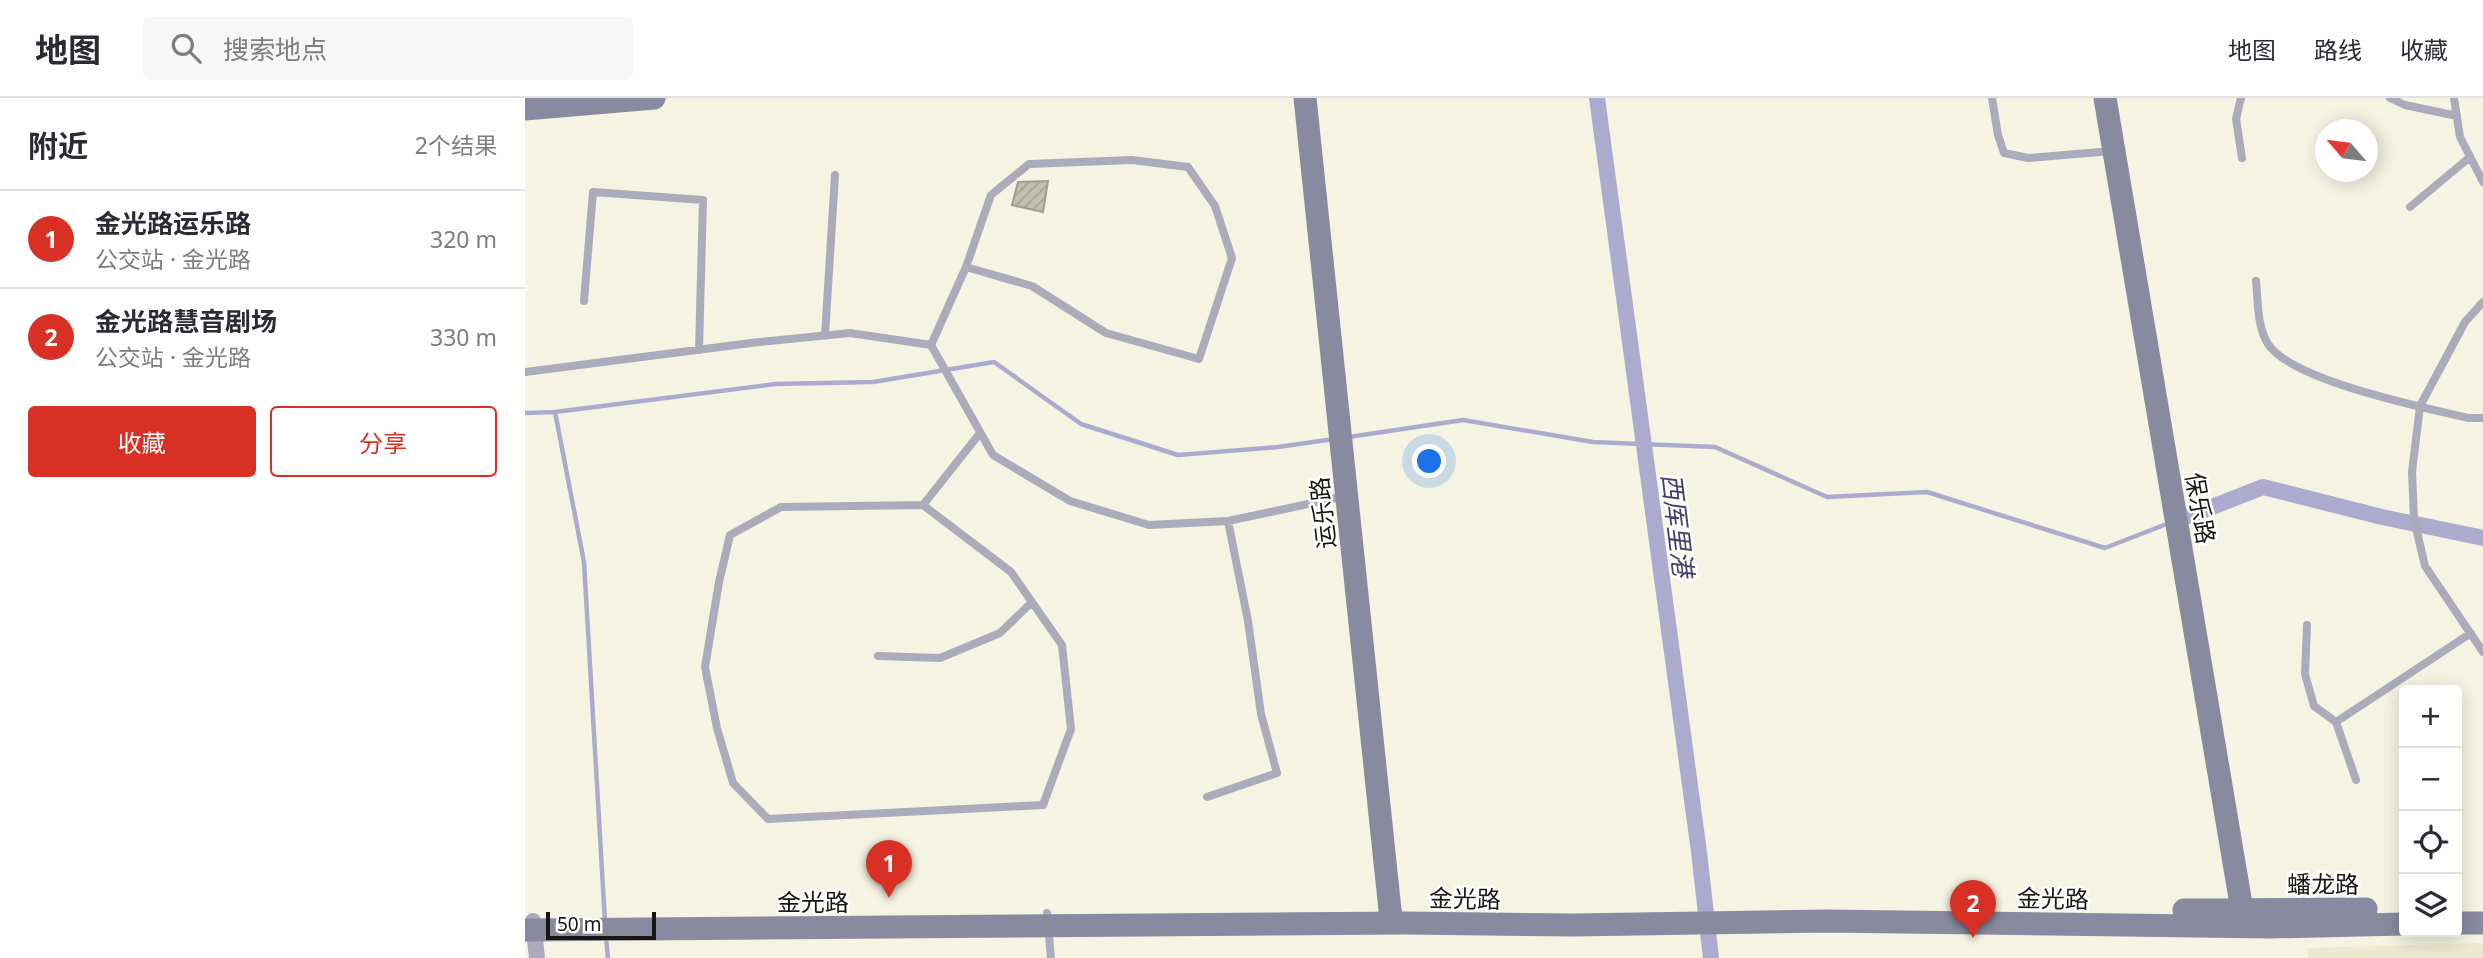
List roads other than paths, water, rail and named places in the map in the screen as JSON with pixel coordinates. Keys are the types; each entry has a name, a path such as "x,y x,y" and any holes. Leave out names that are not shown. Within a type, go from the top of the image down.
{"street":[{"path":"525,109 654,98"},
{"name":"运乐路","path":"1305,98 1392,916"},
{"name":"保乐路","path":"2105,98 2245,918"},
{"name":"蟠龙路","path":"2245,918 2399,909"},
{"path":"2462,909 2483,909"},
{"name":"金光路","path":"1673,917 1719,910 2245,918 2399,924"},
{"name":"金光路","path":"529,924 605,924 889,911 1047,919 1673,917 1739,923 2245,918"},
{"path":"2462,923 2483,923"},
{"path":"529,924 537,958"}],"lane":[{"path":"1992,98 2004,153 2028,158 2114,151"},
{"path":"2241,98 2236,119 2242,158"},
{"path":"2390,98 2405,105 2457,116"},
{"path":"2454,98 2460,137 2483,182"},
{"path":"2410,207 2470,157"},
{"path":"931,345 966,267 991,195 1028,163 1132,160 1188,167 1215,206 1232,258 1199,359 1106,333 1032,286 966,267"},
{"path":"825,336 835,175"},
{"path":"584,301 593,192 703,200 699,350"},
{"path":"2256,281 2261,322 2267,343 2283,359 2310,374 2420,406 2468,418 2483,418"},
{"path":"2483,302 2465,322 2420,406 2412,472 2414,519 2425,566 2483,652"},
{"path":"525,372 851,333 931,345"},
{"path":"931,345 993,456 1070,500 1149,525 1228,521 1347,496"},
{"path":"923,505 979,433"},
{"path":"923,505 1011,572 1062,645 1070,729 1043,805 768,819 733,783 717,728 705,667 730,535 781,508 923,505"},
{"path":"1207,797 1277,774 1261,714 1248,621 1228,521"},
{"path":"878,656 940,658 1000,633 1032,602"},
{"path":"2307,625 2305,674 2314,706 2336,722 2356,780"},
{"path":"2336,722 2471,634"},
{"path":"1047,919 1051,958"}],"waterway":[{"name":"西厍里港","path":"1597,98 1711,958"},
{"path":"605,922 584,562 555,412 775,384 873,382 994,362 1081,424 1178,455 1278,447 1334,439"},
{"path":"525,413 555,412"},
{"path":"1349,437 1463,420 1593,442 1715,447 1827,497 1927,492 2105,548 2164,525"},
{"path":"2189,516 2263,487 2382,517 2483,538"},
{"path":"606,938 608,958"}],"place":[{"name":"金光路运乐路","path":"889,898"},
{"name":"金光路慧音剧场","path":"1973,938"}]}
